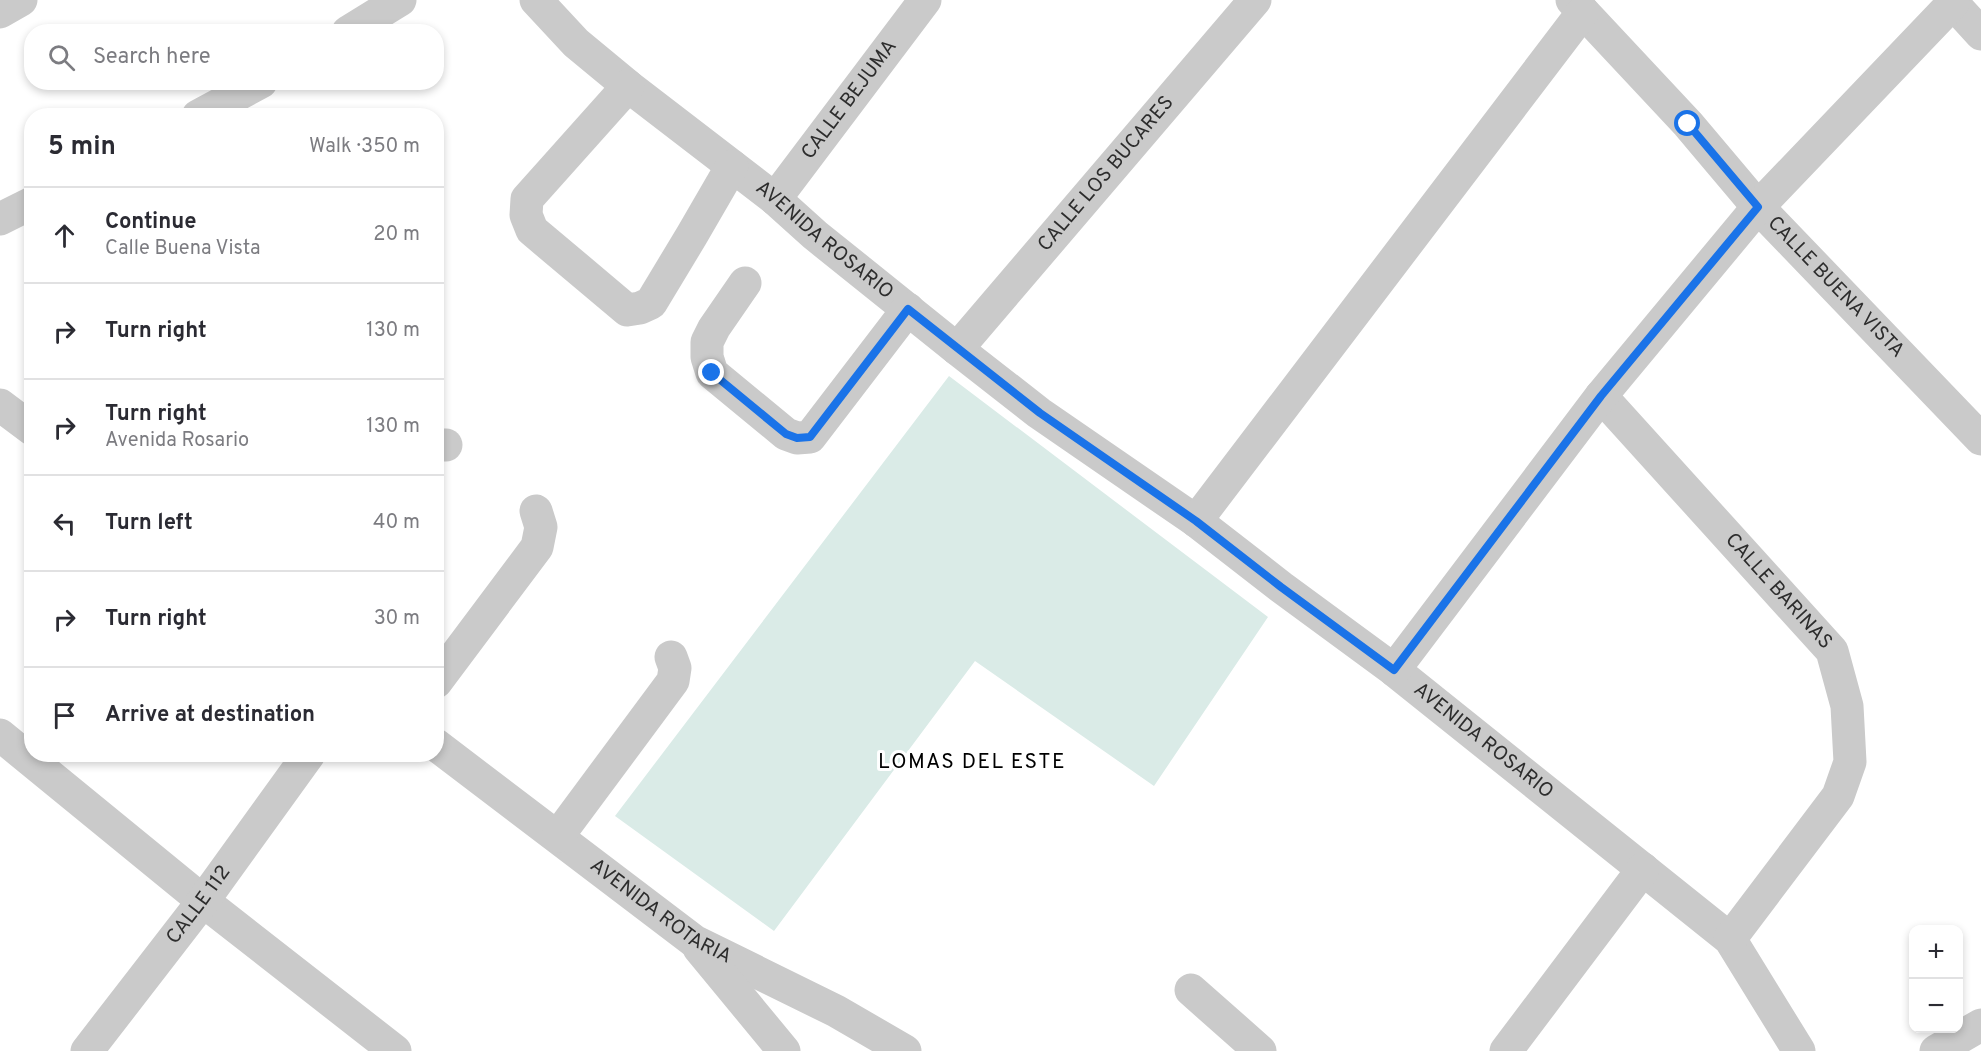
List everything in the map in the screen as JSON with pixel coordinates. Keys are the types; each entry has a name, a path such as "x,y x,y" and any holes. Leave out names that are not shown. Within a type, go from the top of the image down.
{"street":[{"path":"0,12 21,0"},
{"path":"361,24 400,0"},
{"name":"AVENIDA ROSARIO","path":"536,0 576,43 628,86 775,198 815,236 957,349 1040,413 1196,521 1394,670 1730,939 1799,1051"},
{"name":"CALLE BEJUMA","path":"775,198 926,0"},
{"name":"CALLE LOS BUCARES","path":"957,349 1255,0"},
{"path":"1394,670 1601,396 1758,207 1951,1 1981,34"},
{"path":"1196,521 1577,6"},
{"name":"CALLE BUENA VISTA","path":"1577,6 1688,124 1758,207 1981,439"},
{"path":"628,86 528,198 526,215 532,230 627,310 651,303 732,166"},
{"path":"213,108 246,90"},
{"path":"0,219 24,206"},
{"path":"745,283 706,342 706,357 712,373 786,434 797,438 810,437 908,309"},
{"name":"CALLE BARINAS","path":"1601,396 1832,651 1847,706 1850,762 1838,796 1730,939"},
{"path":"0,405 24,423"},
{"path":"444,671 537,547 541,526 536,511"},
{"path":"558,836 673,681 675,668 671,657"},
{"path":"1,738 24,757"},
{"name":"AVENIDA ROTARIA","path":"444,751 694,941 836,1011 900,1050"},
{"path":"31,762 203,901 395,1051"},
{"name":"CALLE 112","path":"87,1051 203,901 303,762"},
{"path":"1506,1051 1643,869"},
{"path":"694,941 765,1039 784,1051"},
{"path":"1191,990 1260,1051"},
{"path":"1936,1051 1981,1024"}],"shaded area":[{"path":"949,376 1268,617 1154,786 975,661 774,931 615,816"}],"district":[{"name":"LOMAS DEL ESTE","path":"972,762"}],"route":[{"path":"712,373 786,434 797,438 810,437 908,309 1040,413 1196,521 1394,670 1601,396 1758,207 1688,124"}]}
